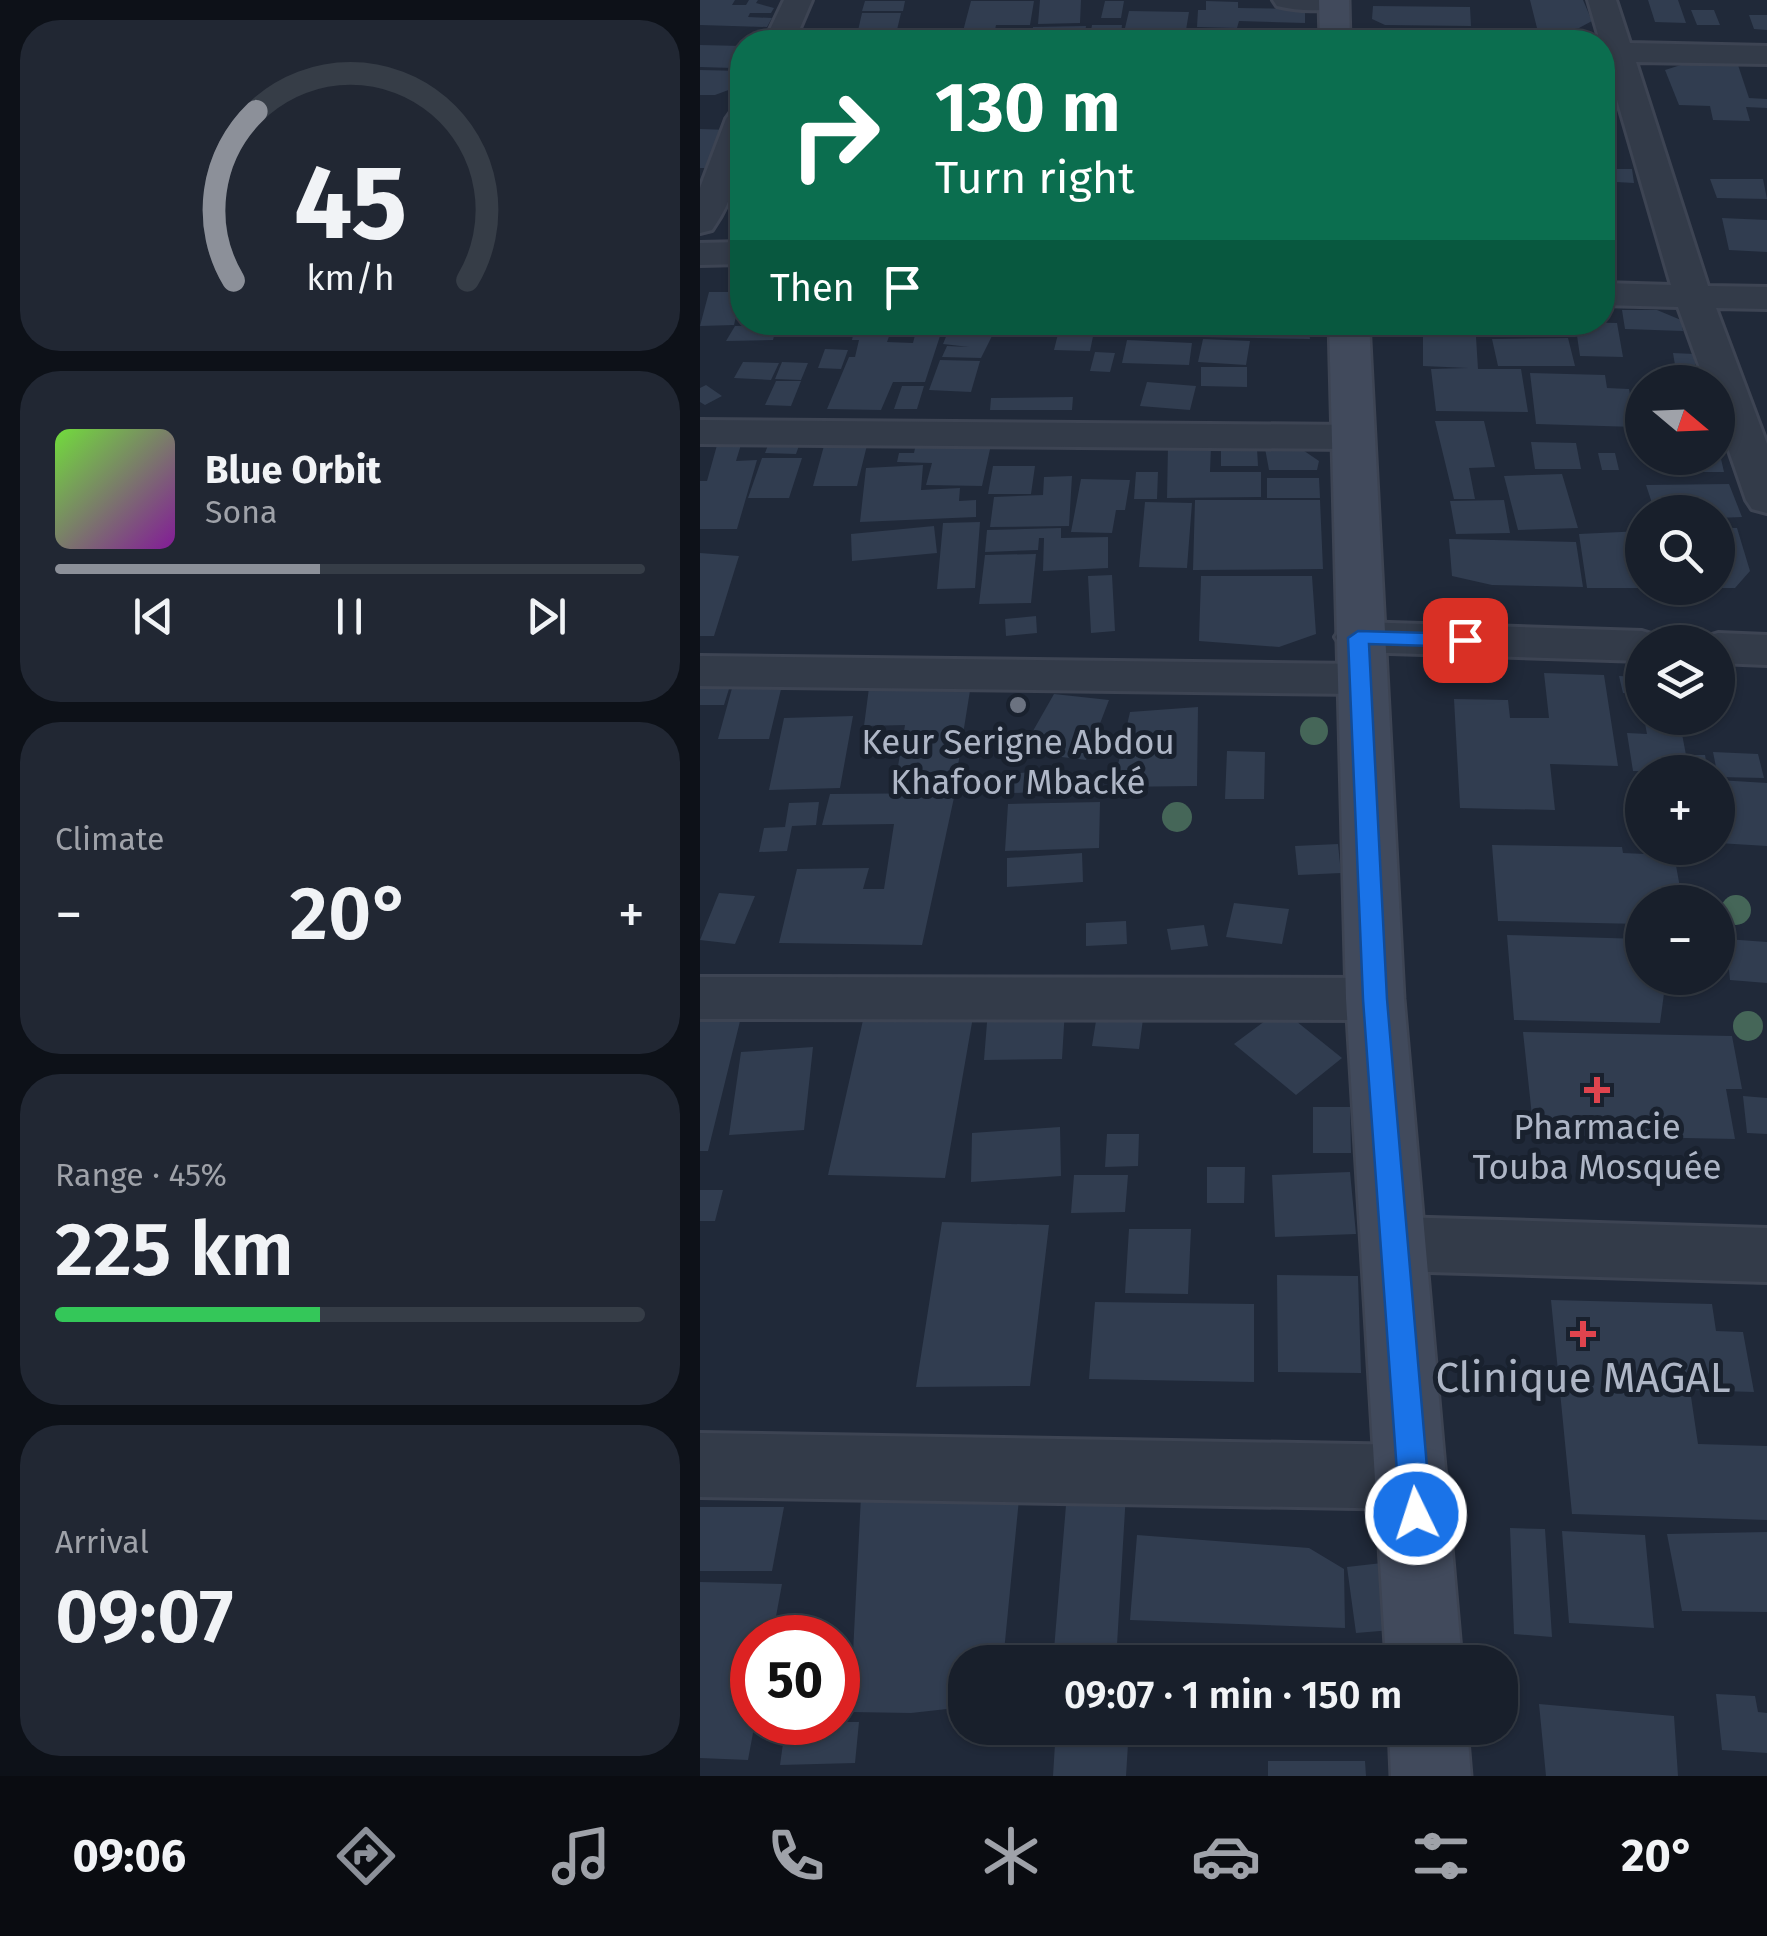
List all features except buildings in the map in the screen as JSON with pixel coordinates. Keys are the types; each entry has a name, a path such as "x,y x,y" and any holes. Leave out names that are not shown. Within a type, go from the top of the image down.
{"main road":[{"path":"1334,0 1335,30"},
{"path":"1349,335 1375,999 1423,1645"},
{"path":"1429,1745 1431,1776"}],"street":[{"path":"784,30 798,0"},
{"path":"1287,0 1334,0"},
{"path":"1602,0 1607,30"},
{"path":"1615,52 1767,55"},
{"path":"1615,64 1767,500"},
{"path":"700,224 723,174 730,131"},
{"path":"700,254 730,254"},
{"path":"1615,294 1767,298"},
{"path":"700,432 1352,438"},
{"path":"700,671 1359,658 1625,647"},
{"path":"1735,649 1767,650"},
{"path":"700,998 1375,999"},
{"path":"1395,1244 1767,1255"},
{"path":"700,1465 1413,1477"}],"place":[{"name":"Keur Serigne Abdou Khafoor Mbacké","path":"1018,705"},
{"name":"Pharmacie Touba Mosquée","path":"1597,1090"},
{"name":"Clinique MAGAL","path":"1583,1334"}],"route":[{"path":"1416,1514 1375,999 1358,638 1465,640"}]}
